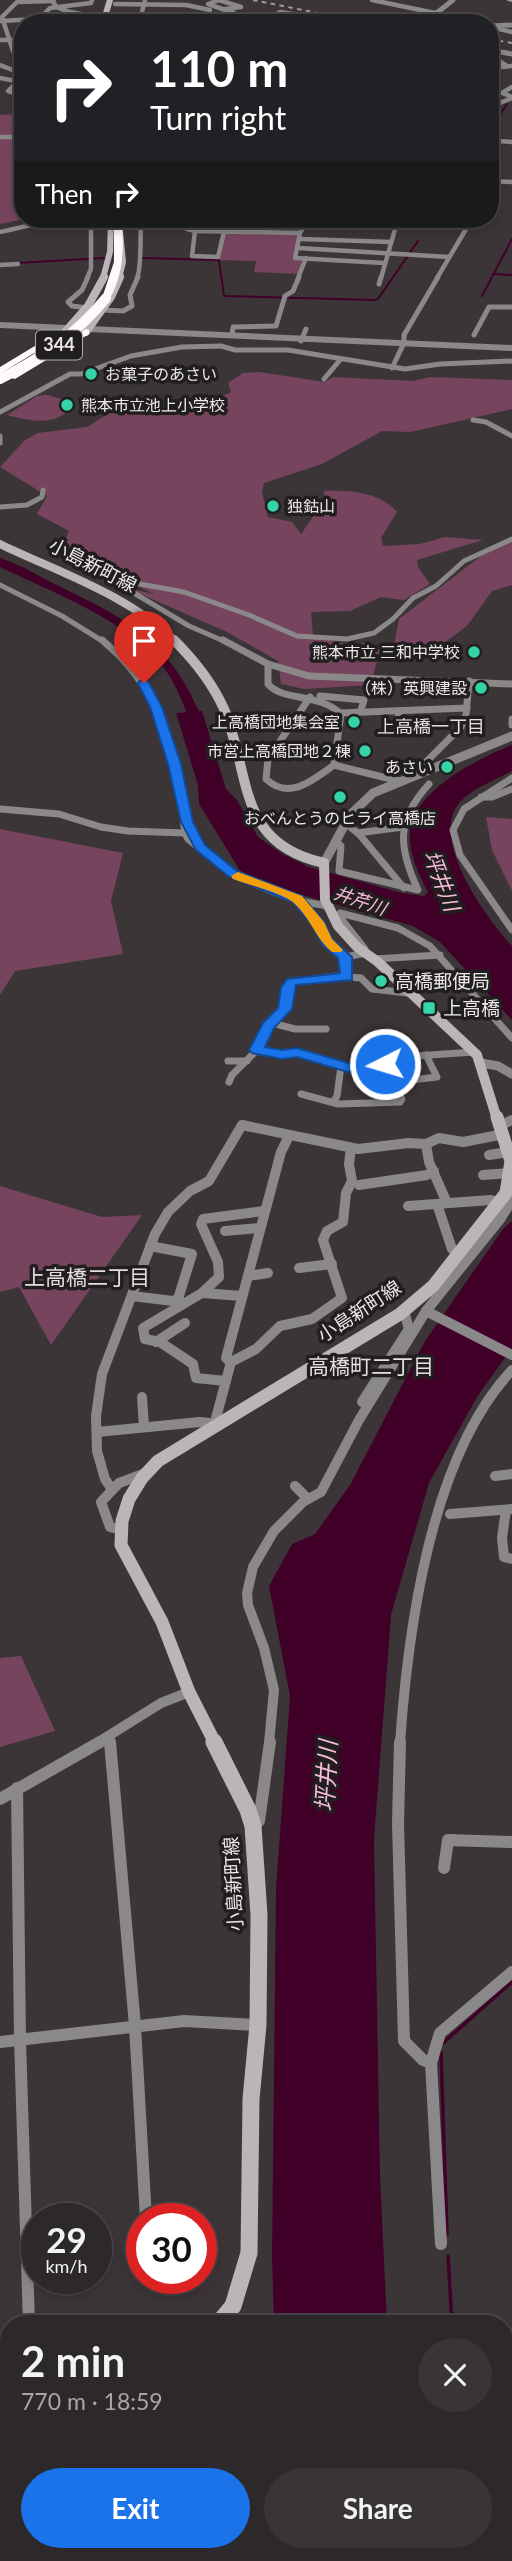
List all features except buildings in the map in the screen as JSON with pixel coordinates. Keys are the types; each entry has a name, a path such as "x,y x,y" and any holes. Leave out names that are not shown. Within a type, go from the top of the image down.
{"highway":[{"name":"344","path":"0,377 67,339 89,320 115,280 120,255 117,228"},
{"name":"344","path":"104,298 113,272 112,241"},
{"path":"0,377 67,329"},
{"path":"0,377 40,363 87,330"}],"main road":[{"path":"67,329 88,308 102,284 114,228"},
{"path":"87,330 104,310 120,282 124,251 118,228"},
{"name":"小島新町線","path":"0,544 107,596 158,627 177,642 194,659 215,690 234,741 258,822 271,839 287,850 323,866"},
{"path":"323,866 326,905 338,926 477,1057 506,1126 509,1190"},
{"name":"小島新町線","path":"226,2315 233,2306 249,2253 251,2099 258,2025 258,1893 253,1826 248,1810 189,1692 162,1622 121,1545 121,1530 128,1499 143,1474 219,1424 404,1311 433,1286 509,1190"}],"street":[{"path":"14,52 2,18 20,1 91,3 92,0"},
{"path":"372,0 439,14"},
{"path":"435,13 453,0"},
{"path":"114,1 187,3 209,10 208,14"},
{"path":"225,1 241,7 235,11 225,9 208,4 225,1"},
{"path":"54,2 77,14"},
{"path":"0,8 11,8"},
{"path":"0,40 14,40"},
{"path":"0,87 14,86"},
{"path":"512,87 502,93 512,98"},
{"path":"11,88 10,93 14,94"},
{"path":"0,232 18,228"},
{"path":"88,308 72,306 68,302 82,290 91,269 92,228"},
{"path":"104,310 123,311 132,306 130,295 141,271 138,259 140,228"},
{"path":"187,228 195,231 391,242"},
{"path":"304,228 300,236 296,258 384,262"},
{"path":"379,284 395,228"},
{"path":"392,368 403,344 404,335 467,228"},
{"path":"195,231 192,256 218,257 224,232"},
{"path":"298,248 449,257"},
{"path":"325,260 327,249"},
{"path":"232,335 233,327 276,327 285,296 293,291 306,258"},
{"path":"0,265 18,264"},
{"path":"474,335 489,306 512,307"},
{"path":"0,326 302,340"},
{"path":"302,340 306,329"},
{"path":"109,331 512,349"},
{"path":"181,336 182,347"},
{"path":"0,412 70,374 81,374 131,356 182,347 279,350 404,369 440,364 512,361"},
{"path":"324,379 340,360"},
{"path":"473,420 486,422 512,436"},
{"path":"0,436 0,443"},
{"path":"0,507 35,502 41,497 43,490"},
{"path":"512,539 464,561 436,586 413,598 374,633 347,639 297,636 249,615 184,592 107,578 189,626 209,633 268,664 309,676 512,684"},
{"path":"0,585 85,629 135,669 156,707 174,764 187,822 200,848"},
{"path":"268,664 268,684 274,691 310,697 361,699 364,700 361,710"},
{"path":"421,772 422,766 461,727 467,708 469,681"},
{"path":"310,697 334,706 340,713 334,765 306,786 295,789 275,787 266,779 268,759 310,697"},
{"path":"340,713 361,710 399,712 467,708"},
{"path":"397,723 399,712"},
{"path":"512,719 512,725"},
{"path":"323,866 345,823 357,806 373,793 512,737"},
{"path":"334,765 399,782"},
{"path":"512,778 464,809 453,830 471,873 512,930"},
{"path":"337,842 341,846 338,871 418,890 407,868 403,827 415,797 429,784"},
{"path":"479,797 502,794 512,789"},
{"path":"502,794 512,797"},
{"path":"0,809 20,813 58,814 101,827 128,831 184,833"},
{"path":"187,822 184,833 191,844 233,873 298,899 326,905"},
{"path":"345,823 358,833 404,888"},
{"path":"358,833 403,827"},
{"path":"298,899 320,925 327,941 345,957 348,977"},
{"path":"370,956 339,916 340,912 398,928 440,955 512,1038"},
{"path":"345,957 440,955"},
{"path":"229,1082 232,1075 257,1050 272,1023 285,1009 288,988 292,982 361,978 372,989 408,993"},
{"path":"272,1023 295,1029 326,1029"},
{"path":"257,1050 282,1054 297,1052 341,1066 386,1068 400,1071 411,1080 436,1077 426,1055"},
{"path":"301,1094 314,1093 333,1102 360,1105 369,1102 400,1102 402,1099 386,1068 386,1058 390,1057 477,1057 512,1074"},
{"path":"228,1061 247,1060"},
{"path":"333,1102 337,1096 341,1066"},
{"path":"111,1488 101,1474 96,1392 150,1246 168,1212 190,1191 209,1181 242,1125 351,1148 426,1144 439,1138 463,1142 506,1126"},
{"path":"231,1362 226,1358 259,1228 281,1152 289,1136"},
{"path":"426,1144 427,1156 447,1203"},
{"path":"219,1424 216,1418 231,1362 256,1349 280,1326 312,1319 342,1298 323,1240 327,1231 343,1222 346,1193 352,1181 349,1164 351,1148"},
{"path":"489,1155 508,1152"},
{"path":"359,1185 427,1175 434,1171"},
{"path":"483,1175 509,1190"},
{"path":"408,1206 491,1200 509,1190"},
{"path":"362,1402 501,1218 509,1190"},
{"path":"437,1204 452,1249 458,1255"},
{"path":"226,1381 196,1378 193,1364 156,1342 145,1339 143,1326 179,1303 202,1293 215,1282 219,1270 211,1243 201,1224 202,1219 264,1211"},
{"path":"225,1231 259,1228"},
{"path":"150,1246 192,1254 179,1303"},
{"path":"299,1268 332,1264"},
{"path":"248,1276 268,1273"},
{"path":"202,1293 242,1296"},
{"path":"132,1296 179,1303"},
{"path":"253,1826 259,1821 263,1802 274,1690 264,1648 248,1605 248,1584 262,1549 274,1531 307,1498 321,1492 409,1329 404,1311"},
{"path":"429,1313 512,1355"},
{"path":"156,1342 185,1323"},
{"path":"431,2063 423,2060 404,2041 397,1846 403,1708 414,1614 432,1530 472,1427 497,1386 512,1370"},
{"path":"142,1397 144,1427"},
{"path":"97,1432 200,1422 219,1424"},
{"path":"121,1530 110,1527 101,1502 111,1488 132,1475 143,1474"},
{"path":"495,1476 512,1474"},
{"path":"295,1486 307,1498"},
{"path":"450,1514 509,1510 501,1532 505,1557 512,1559"},
{"path":"0,1798 108,1737 161,1703 189,1692"},
{"path":"108,1737 112,1745 135,2026 145,2203"},
{"path":"18,1788 20,2040 29,2315"},
{"path":"444,1868 448,1840 512,1842"},
{"path":"441,2244 431,2063 440,2033 512,1972"},
{"path":"0,2042 184,2021 258,2025"}],"shaded area":[{"path":"14,114 14,221 0,224 0,115"},
{"path":"224,232 300,233 296,257 306,258 300,274 254,272 256,261 218,260"},
{"path":"259,372 325,382 333,377 414,381 430,377 512,380 512,409 410,432 382,431 322,464 264,483 262,492 268,517 292,522 301,534 325,500 324,491 344,491 373,496 397,512 381,538 383,546 420,544 445,537 483,540 417,560 418,567 430,584 404,600 381,597 350,611 311,612 313,636 349,645 346,652 351,652 364,642 380,648 371,685 304,689 281,684 278,661 227,632 127,588 154,594 62,547 69,531 37,514 47,496 0,467 25,440 38,433 87,427 128,401 138,400 153,412 167,414 207,403 231,392 228,383 243,373"},
{"path":"47,395 76,403 61,416 44,421 7,415 37,396"},
{"path":"512,540 512,585 492,591 467,626 422,659 394,645 399,619 481,556"},
{"path":"486,817 512,819 512,891 492,850"},
{"path":"0,829 123,853 111,901 123,954 15,971 0,995"},
{"path":"0,1186 102,1217 142,1215 51,1345 19,1287 0,1292"},
{"path":"21,1656 55,1731 0,1747 0,1658"}],"water":[{"name":"坪井川","path":"202,711 226,789 237,800 258,837 284,855 309,867 402,893 424,896 428,892 416,868 410,842 411,824 417,811 426,798 453,776 484,757 512,745 512,771 462,800 451,822 457,860 466,880 489,918 512,946 512,1020 440,942 413,926 299,894 241,872 199,804 198,785 176,713"},
{"name":"坪井川","path":"512,1221 512,1348 477,1397 429,1483 391,1615 374,1840 380,2175 387,2315 274,2315 276,1889 290,1696 269,1586 292,1544 315,1534 350,1485 425,1341 503,1229"}],"waterway":[{"path":"499,116 507,104"},
{"path":"494,274 512,239"},
{"path":"142,258 219,260 224,296 374,300 378,299 418,241"},
{"path":"17,263 104,258"},
{"path":"482,296 494,274"},
{"path":"494,274 512,275"},
{"name":"井芹川","path":"0,562 90,606 135,634 153,649 178,681 200,732"},
{"path":"443,2043 512,1982"},
{"path":"441,2052 447,2234"},
{"path":"448,2256 451,2315"}],"tram line":[{"path":"508,0 512,1"}],"railway":[{"path":"253,0 322,14"},
{"path":"499,41 512,43"}],"slow traffic":[{"path":"238,876 298,899 320,925 321,934 337,950"}],"place":[{"name":"お菓子のあさい","path":"91,374"},
{"name":"熊本市立池上小学校","path":"67,405"},
{"name":"独鈷山","path":"273,506"},
{"name":"熊本市立 三和中学校","path":"474,652"},
{"name":"（株）英興建設","path":"481,688"},
{"name":"上高橋団地集会室","path":"354,722"},
{"name":"市営上高橋団地２棟","path":"365,751"},
{"name":"あさい","path":"447,767"},
{"name":"おべんとうのヒライ高橋店","path":"340,797"},
{"name":"高橋郵便局","path":"381,981"},
{"name":"上高橋","path":"429,1008"}],"district":[{"name":"上高橋一丁目","path":"431,727"},
{"name":"上高橋二丁目","path":"87,1278"},
{"name":"高橋町二丁目","path":"371,1367"}],"route":[{"path":"144,683 168,741 187,822 200,848 233,873 264,888 298,899 320,925 321,934 345,957 348,977 292,982 288,988 285,1009 268,1026 257,1050 282,1054 297,1052 348,1067 385,1064"}]}
